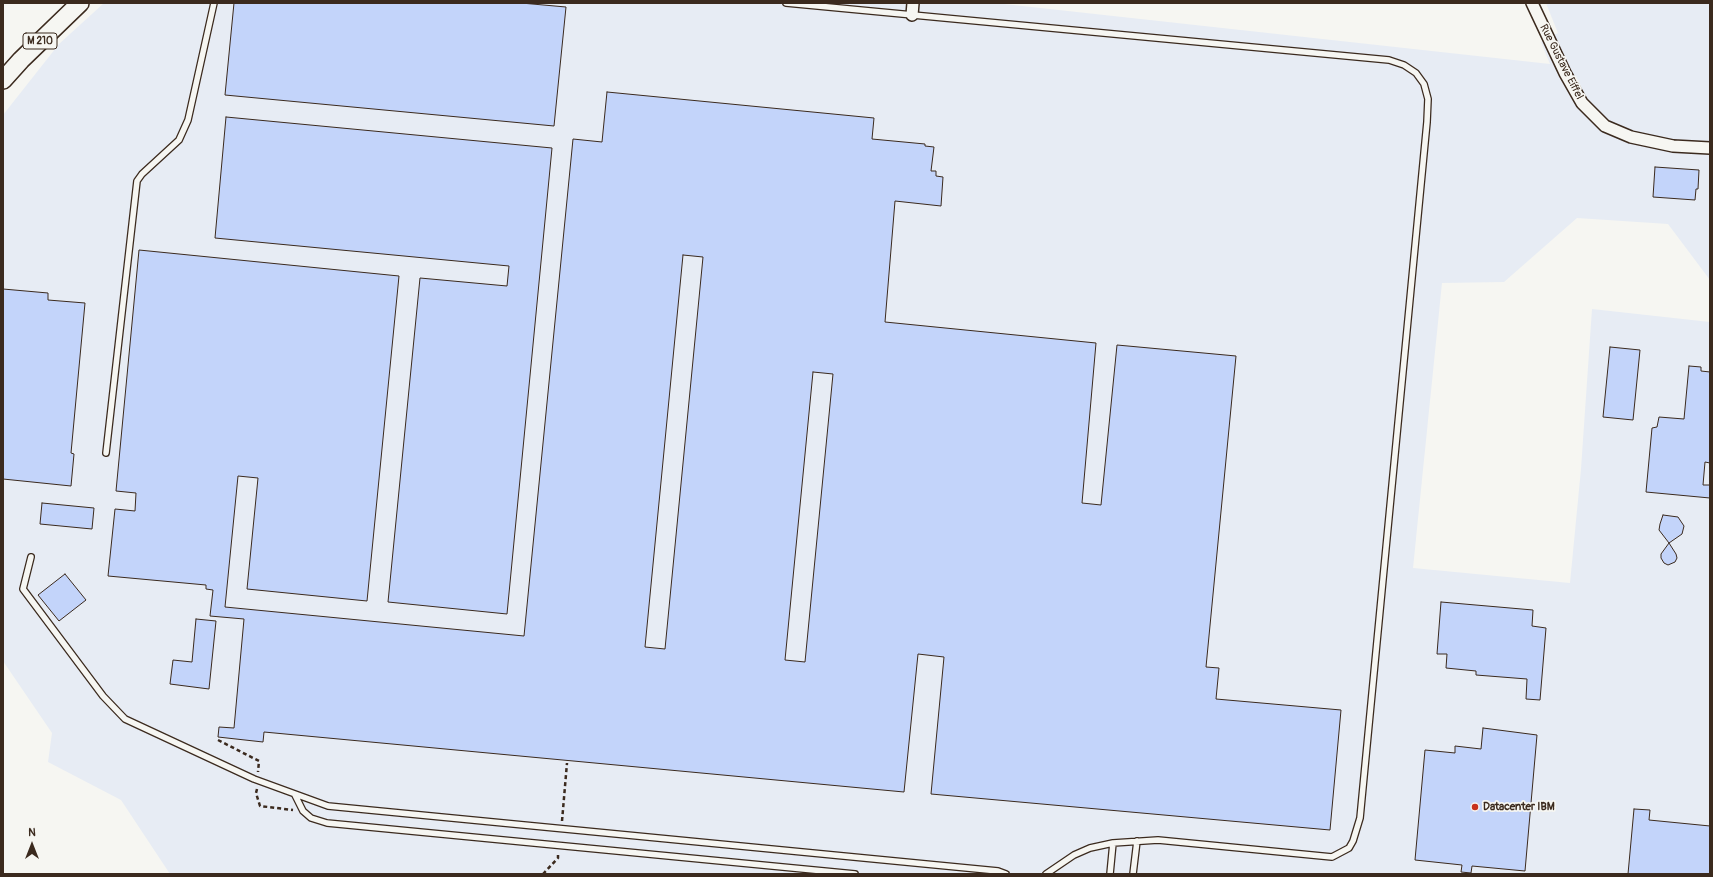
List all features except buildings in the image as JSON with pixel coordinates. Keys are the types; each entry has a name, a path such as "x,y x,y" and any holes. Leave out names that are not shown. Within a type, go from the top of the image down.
{"main road":[{"name":"M 210","path":"3,80 21,60 80,3"}],"street":[{"path":"912,15 913,3"},
{"name":"Rue Gustave Eiffel","path":"1532,3 1565,73 1582,103 1605,126 1631,137 1673,146 1710,148"}],"lane":[{"path":"106,452 137,181 142,174 180,140 190,113 214,3"},
{"path":"786,3 1389,60 1404,65 1416,73 1424,84 1428,99 1427,130 1360,818 1353,841 1348,848 1332,857 1158,840 1113,843 1090,848 1074,855 1046,874"},
{"path":"31,557 23,588 103,696 124,719 254,779 328,806 998,870 1006,874"},
{"path":"295,795 303,811 311,818 327,823 855,874"},
{"path":"1133,874 1137,841"},
{"path":"1110,874 1113,843"}],"shaded area":[{"path":"104,3 995,3 1550,64 1541,42 1558,33 1546,3 1710,3 1710,280 1668,224 1577,218 1504,282 1442,283 1413,568 1570,583 1581,469 1592,309 1710,322 1710,874 170,874 121,800 48,762 52,733 3,661 3,115 59,44"}],"place":[{"name":"Datacenter IBM","path":"1475,807"}]}
